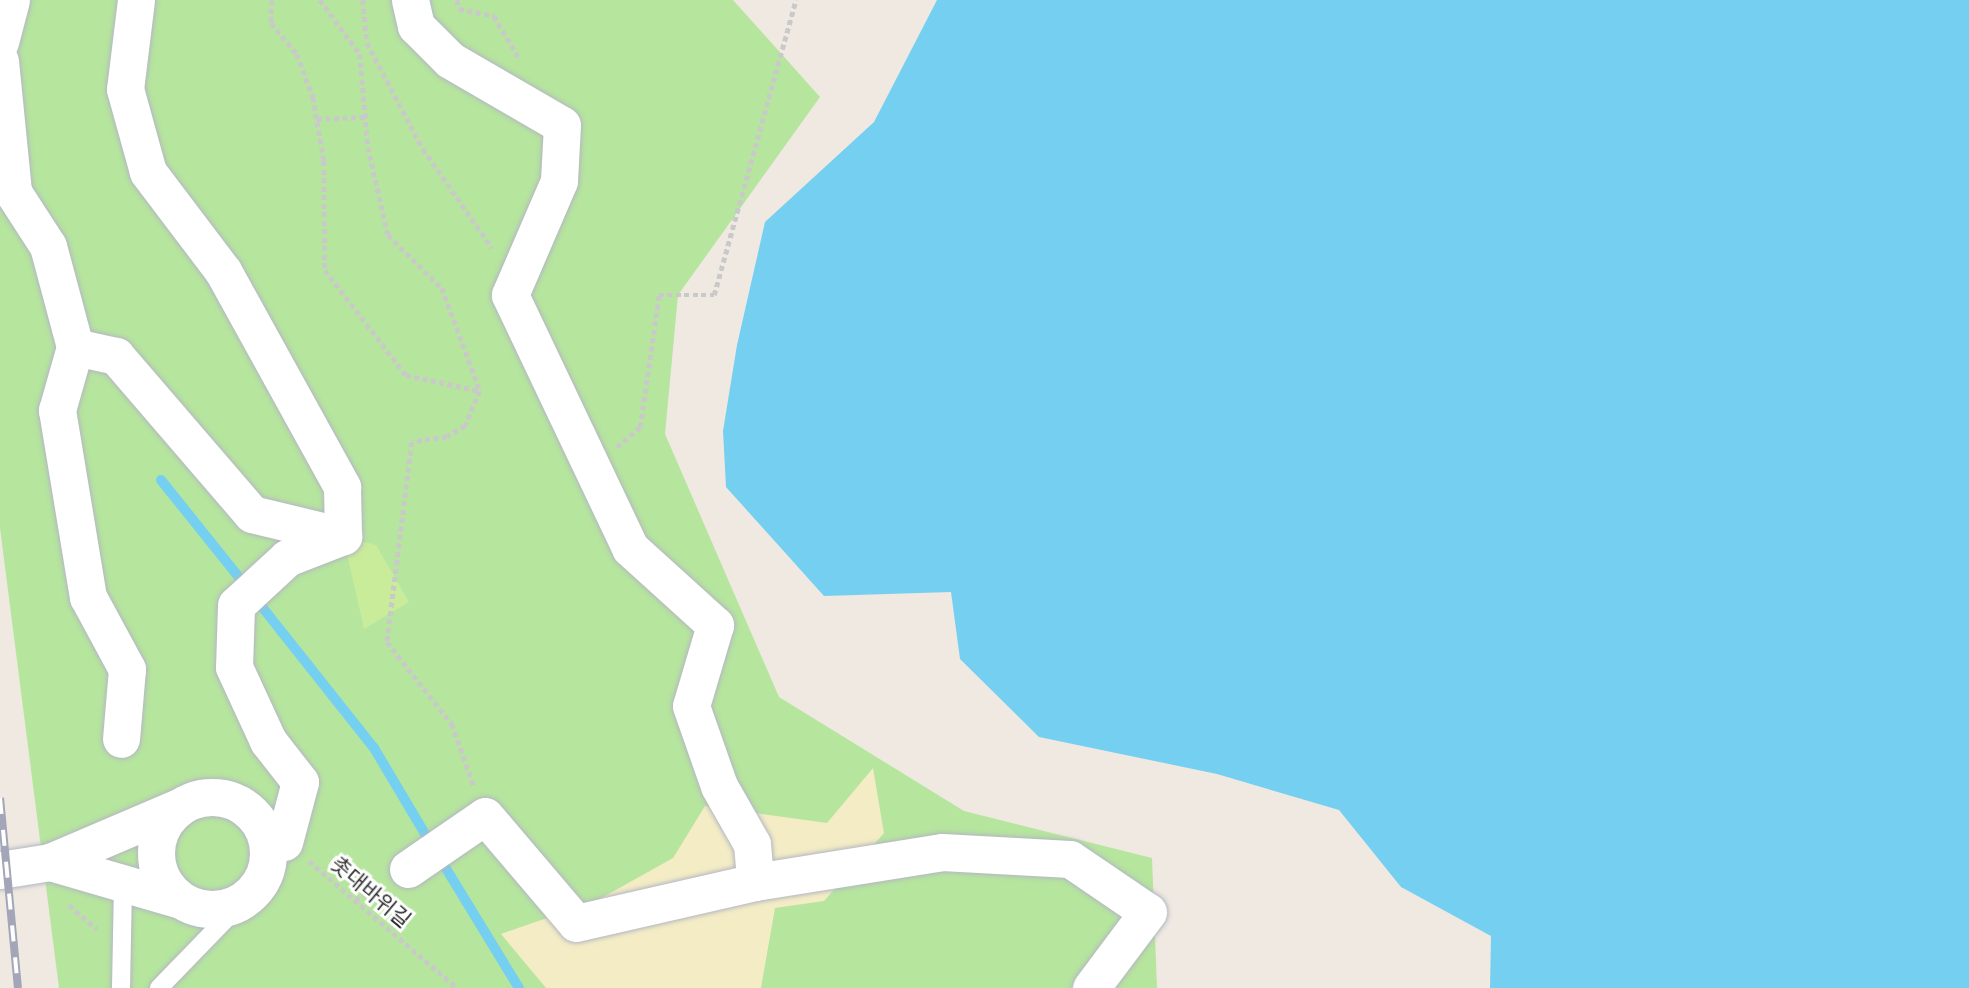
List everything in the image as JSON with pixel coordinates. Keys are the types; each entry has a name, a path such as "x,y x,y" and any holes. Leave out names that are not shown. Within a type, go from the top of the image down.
{"street":[{"path":"0,42 11,0"},
{"path":"410,0 416,26 450,60 562,125 559,181 510,295 630,548 715,625 691,706 719,786 752,844 755,882"},
{"path":"130,4 125,89 148,172 223,271 342,487 343,536"},
{"path":"0,61 13,192 48,246 75,347 57,410 88,597 127,669 121,738"},
{"path":"75,347 116,356 252,514 343,536"},
{"path":"284,842 300,782 268,741 234,667 236,605 287,558 343,536"},
{"path":"0,870 50,862 180,806 215,797 248,810 267,842 268,861 251,893 217,909 50,862"},
{"path":"180,806 158,835 156,853 159,871 181,900"},
{"path":"408,869 485,816 576,923 755,882 942,852 1070,859 1148,912 1091,988"}],"lane":[{"path":"121,988 123,883"},
{"path":"159,988 251,893"}],"path":[{"path":"272,0 271,23 297,54 317,119 325,270 406,375 480,391"},
{"path":"320,0 360,54 366,117 388,235 442,288 480,391 465,426 447,437 412,442 387,642 452,724 485,816"},
{"path":"363,0 367,43 423,149 486,234 510,295"},
{"path":"457,0 459,9 494,16 522,63 533,68"},
{"path":"592,468 640,427 659,295 713,295 796,0"},
{"path":"317,119 366,117"},
{"name":"촛대바위길","path":"284,842 457,988"},
{"path":"62,899 97,929 97,941"}],"green space":[{"path":"0,0 733,0 820,97 678,295 665,434 779,697 964,811 1152,858 1157,988 59,988 0,528"},
{"path":"343,536 376,545 409,602 364,629"}],"sand":[{"path":"873,768 884,833 824,901 775,908 761,988 546,988 501,934 596,901 673,858 705,806 827,823"}],"water":[{"path":"937,0 1969,0 1969,988 1490,988 1491,936 1401,887 1339,810 1217,774 1039,737 960,659 951,592 824,596 726,487 723,431 737,345 765,222 874,122"}],"waterway":[{"path":"161,480 246,586"},
{"path":"255,598 374,748 431,844"},
{"path":"439,857 519,988"}],"railway":[{"path":"0,798 18,988"}]}
